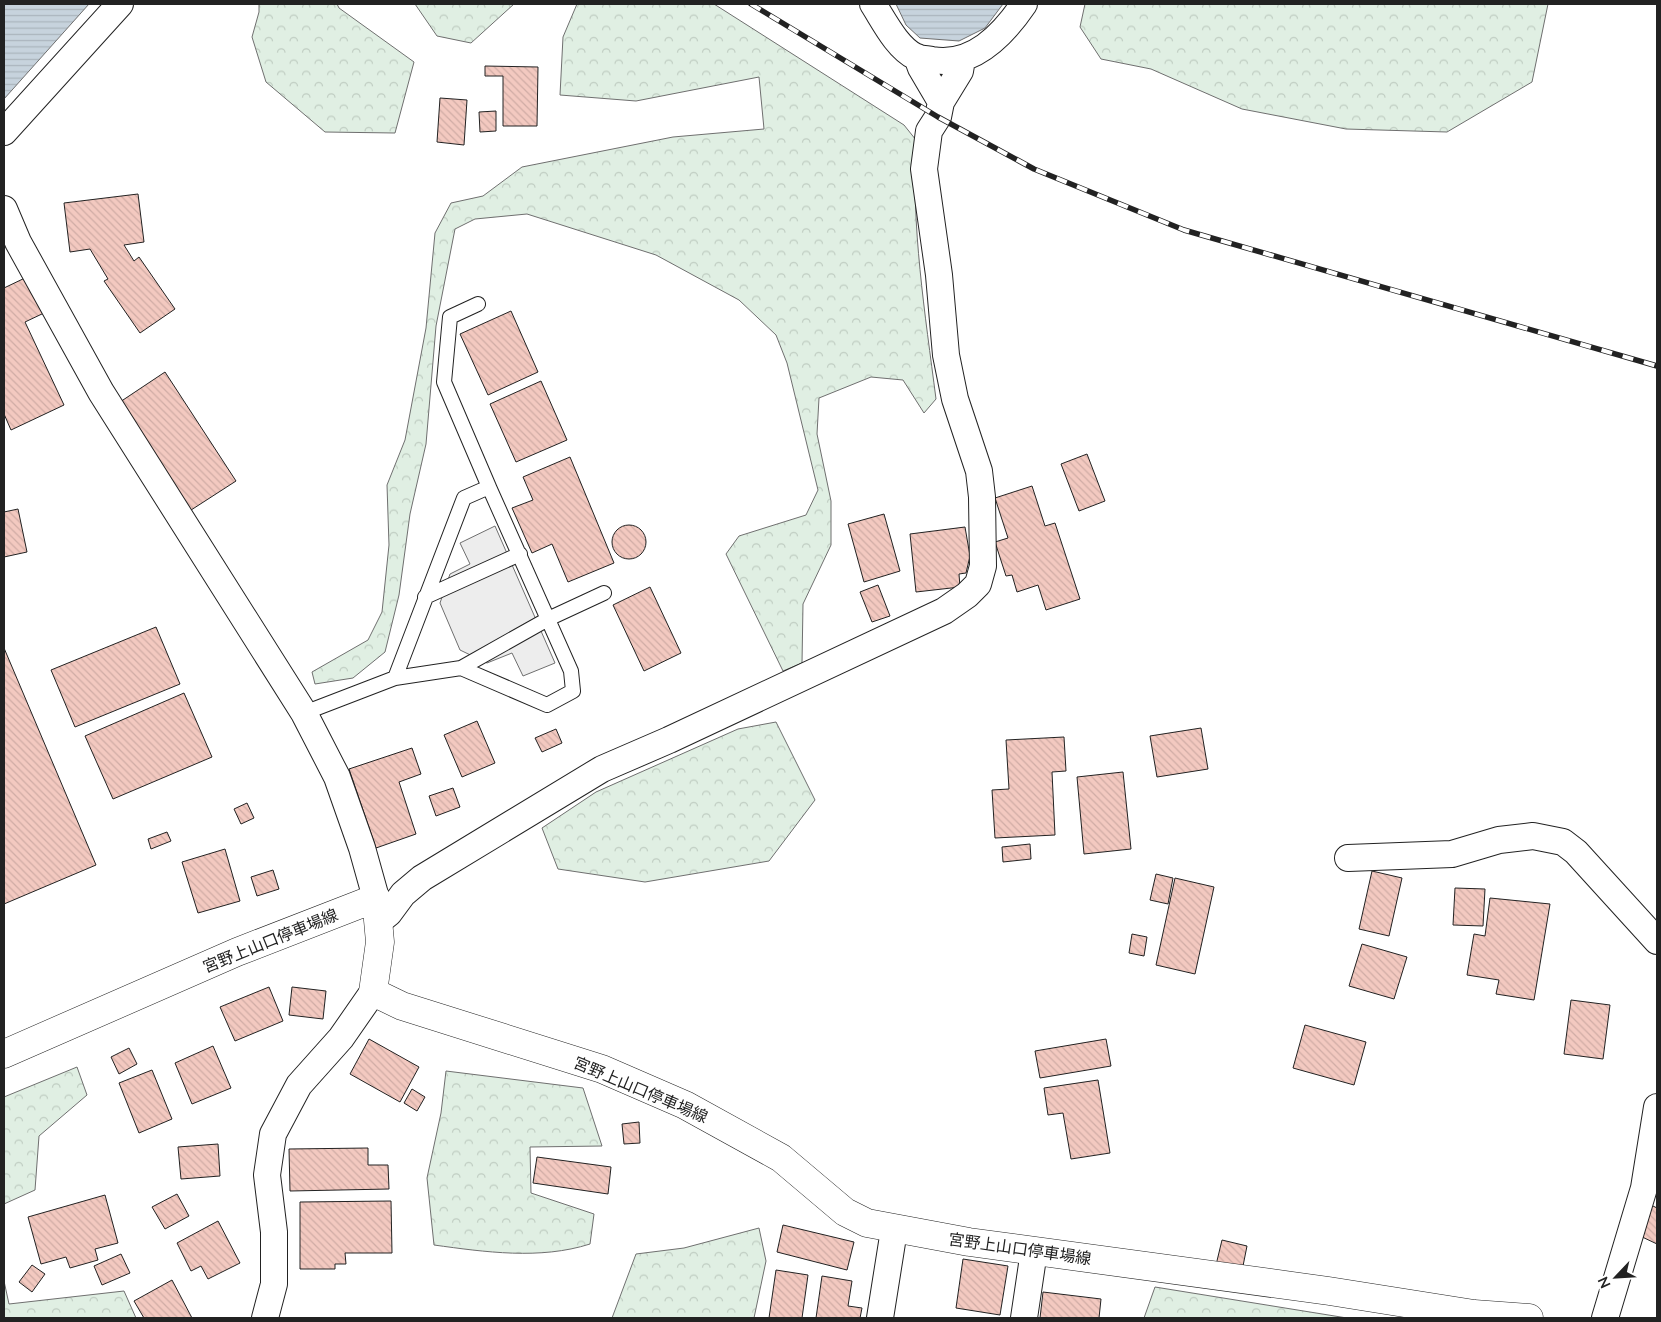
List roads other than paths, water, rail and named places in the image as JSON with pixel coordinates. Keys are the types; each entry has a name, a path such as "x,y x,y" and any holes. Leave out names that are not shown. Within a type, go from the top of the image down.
{"main road":[{"path":"373,992 380,942 378,909"},
{"name":"宮野上山口停車場線","path":"4,1054 237,952 378,909"},
{"name":"宮野上山口停車場線","path":"373,992 402,1006 602,1069 685,1105 781,1158 845,1212 867,1223 894,1230 1034,1251 1329,1291 1474,1314 1529,1318"}],"street":[{"path":"4,132 120,4"},
{"path":"873,4 898,40 917,57 921,68 941,102"},
{"path":"917,57 941,61 962,59 986,47 1008,28 1024,4"},
{"path":"4,209 18,242 101,392 304,713 337,778 362,848 378,909 389,913 402,894 422,878 602,769 669,740 944,611 967,595 978,584 982,566 982,498 979,471 955,399 946,355 939,274 924,169 929,131 938,117 941,102 960,71 962,59"},
{"path":"1348,858 1452,854 1499,840 1533,836 1563,842 1576,852 1657,941"},
{"path":"265,1318 274,1284 274,1232 267,1175 273,1134 300,1086 341,1038 373,992"},
{"path":"1605,1318 1644,1188 1657,1107"},
{"path":"880,1318 894,1230"},
{"path":"1024,1318 1034,1251"}],"lane":[{"path":"461,668 547,705 573,691 571,671 444,382 450,317 478,304"},
{"path":"395,678 424,596 464,498 489,487"},
{"path":"424,596 520,554"},
{"path":"304,713 395,678 461,668 548,619 604,593"}],"railway":[{"path":"751,4 938,117 1034,169 1184,230 1657,366"}]}
